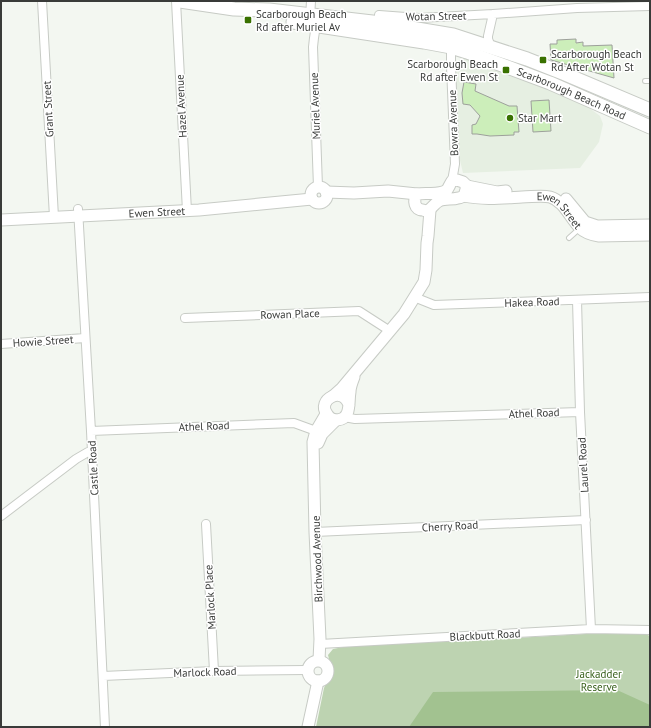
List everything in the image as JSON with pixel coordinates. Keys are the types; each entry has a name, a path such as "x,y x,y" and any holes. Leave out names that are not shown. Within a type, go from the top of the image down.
{"main road":[{"name":"Scarborough Beach Road","path":"180,1 234,9 267,18 312,22 424,42 452,41 491,47 526,58 650,110"},
{"name":"Scarborough Beach Road","path":"452,41 467,52 532,76 650,127"},
{"path":"599,88 650,104"},
{"name":"Ewen Street","path":"1,220 78,212 187,208 318,194 388,191 417,194 440,194 447,189 452,181 457,180 471,197 498,199 549,197 558,201 592,235 650,235"},
{"name":"Ewen Street","path":"318,194 403,199 422,208 432,206 439,201 458,198 465,188"},
{"path":"417,194 415,200 422,208"},
{"name":"Birchwood Avenue","path":"341,413 325,410 325,403 342,388 404,314 424,282 427,243 424,235 422,208"},
{"name":"Ewen Street","path":"1,213 54,214"},
{"name":"Ewen Street","path":"583,225 650,225"},
{"name":"Birchwood Avenue","path":"314,458 322,434 341,413 350,393 351,384 357,370"},
{"path":"333,396 338,395 347,401 341,413"},
{"name":"Birchwood Avenue","path":"319,660 320,644 313,442 316,430 341,413"},
{"path":"319,660 324,662 327,666 328,672 323,680 318,681 313,680 309,676 307,670 309,665 319,660"},
{"path":"308,727 318,681"}],"street":[{"name":"Grant Street","path":"42,1 54,214"},
{"name":"Hazel Avenue","path":"176,1 187,208"},
{"name":"Muriel Avenue","path":"311,1 314,38 313,47 318,194"},
{"name":"Wotan Street","path":"379,15 419,18 493,14 577,4 650,6"},
{"path":"491,47 488,36 493,14"},
{"name":"Bowra Avenue","path":"452,41 454,164 452,181"},
{"name":"Bowra Avenue","path":"454,164 465,188"},
{"name":"Castle Road","path":"78,212 91,431 105,727"},
{"name":"Hakea Road","path":"414,297 434,305 650,297"},
{"name":"Laurel Road","path":"577,300 580,412 591,629"},
{"name":"Rowan Place","path":"185,318 359,311 390,331"},
{"name":"Howie Street","path":"1,344 85,338"},
{"name":"Athel Road","path":"341,413 354,412 368,418 580,412"},
{"name":"Athel Road","path":"91,431 294,422 316,430"},
{"path":"1,516 76,459 92,451"},
{"name":"Cherry Road","path":"315,532 586,520"},
{"name":"Marlock Place","path":"206,524 214,671"},
{"name":"Blackbutt Road","path":"320,644 591,629 650,630"},
{"name":"Marlock Road","path":"103,676 214,671 307,670"}],"lane":[{"path":"568,238 583,225"}],"shaded area":[{"path":"464,57 522,77 584,104 600,116 603,124 599,142 580,168 463,173 458,152 455,67 457,62"},
{"path":"617,690 650,705 650,727 409,727 433,692"}],"green space":[{"name":"Jackadder Reserve","path":"638,631 650,636 650,727 316,727 324,688 332,671 328,655 333,649 358,644 514,638"}],"building":[{"path":"576,39 576,43 583,42 583,46 612,45 614,78 551,60 550,44 557,44 557,40"},
{"path":"464,82 476,84 475,91 509,106 517,106 519,132 514,132 514,135 490,136 472,134 472,125 476,124 480,116 470,105 463,104 462,93"},
{"path":"549,100 551,131 533,132 531,101"}],"place":[{"name":"Scarborough Beach Rd after Muriel Av","path":"248,20"},
{"name":"Scarborough Beach Rd After Wotan St","path":"543,60"},
{"name":"Scarborough Beach Rd after Ewen St","path":"506,70"},
{"name":"Star Mart","path":"510,118"}]}
